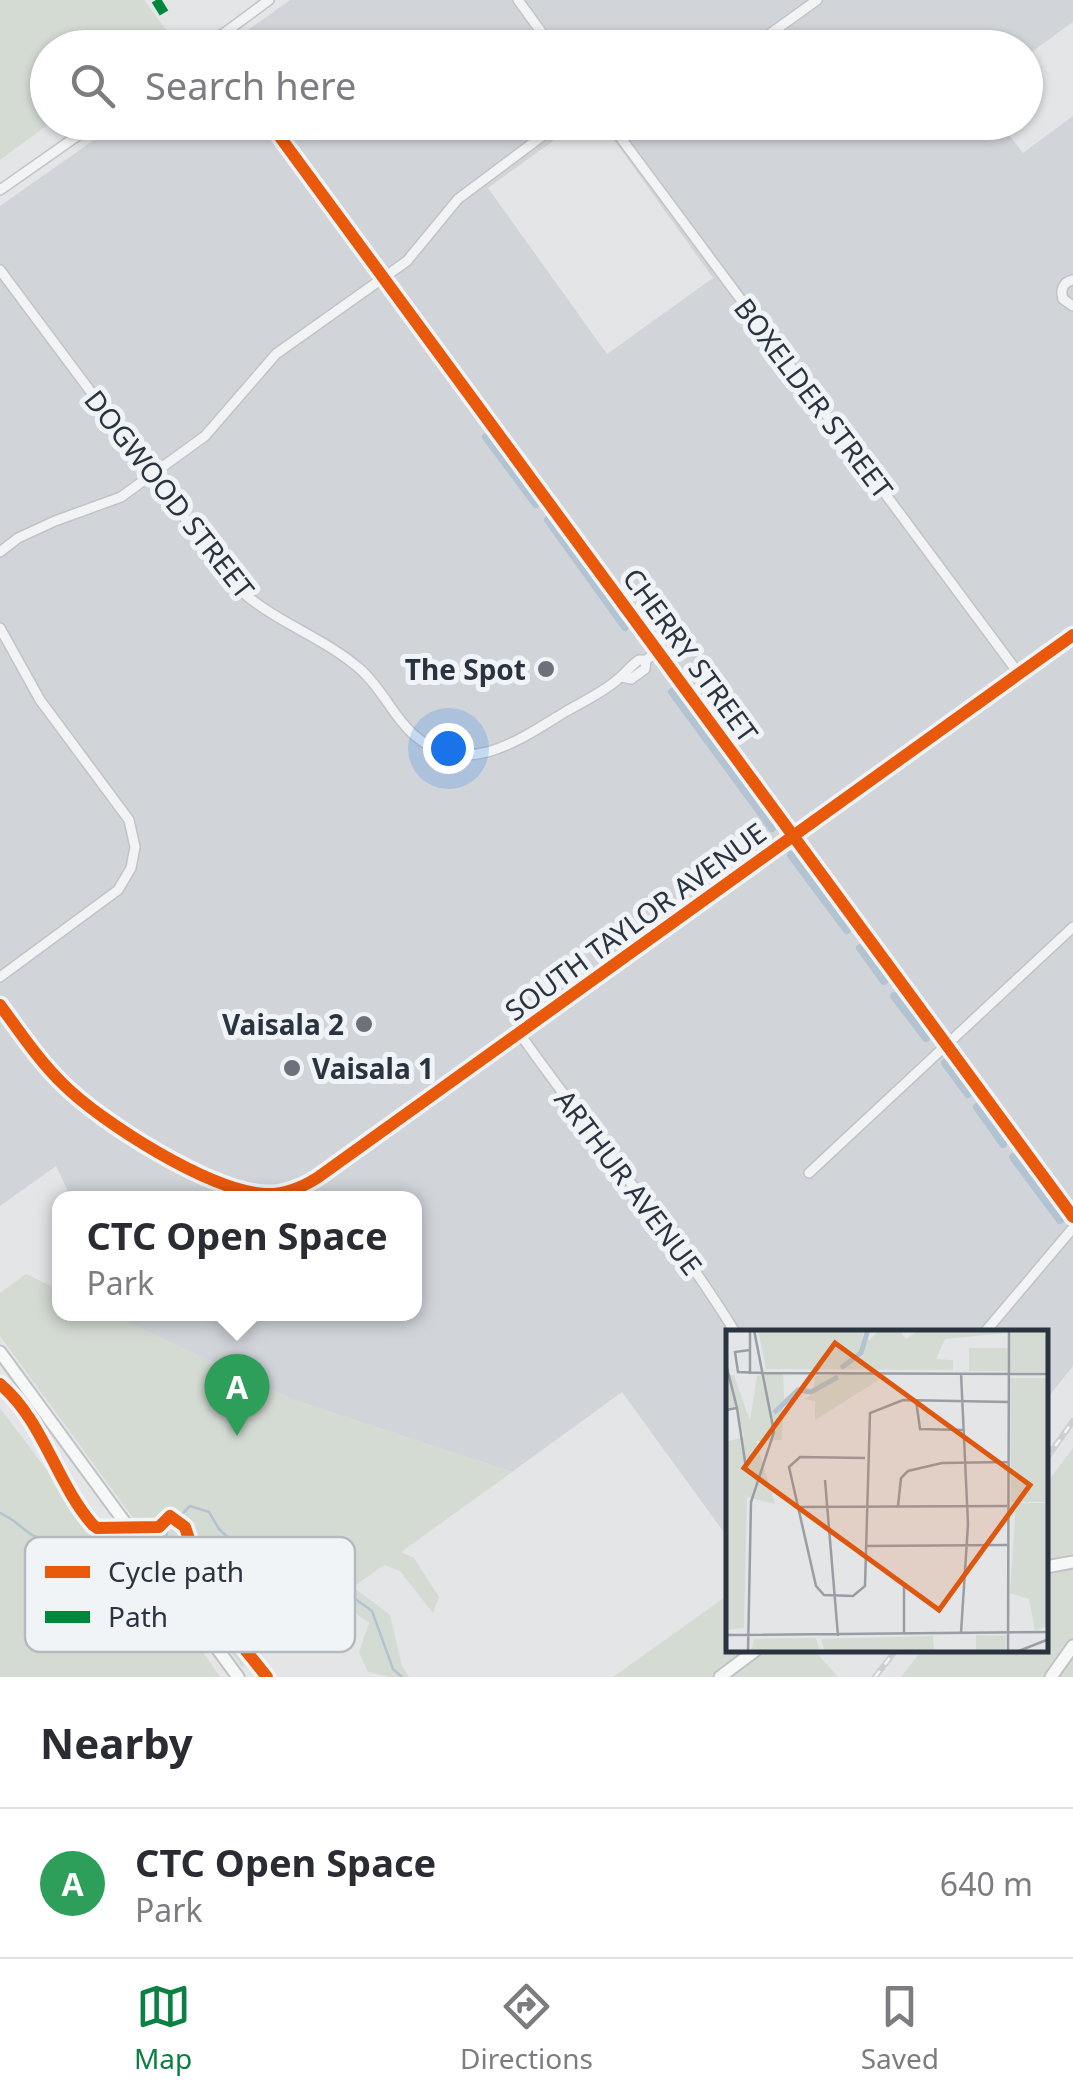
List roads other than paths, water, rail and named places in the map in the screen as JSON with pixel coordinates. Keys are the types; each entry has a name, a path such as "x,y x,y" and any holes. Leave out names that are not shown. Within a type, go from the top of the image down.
{"main road":[{"path":"0,1352 135,1537"},
{"path":"1048,1567 1073,1562"},
{"path":"1052,1677 1073,1646"},
{"path":"220,1652 238,1677"},
{"path":"720,1677 753,1652"}],"street":[{"path":"231,30 269,0"},
{"path":"518,0 540,30"},
{"path":"775,30 817,0"},
{"path":"0,190 71,140"},
{"name":"CHERRY STREET","path":"282,140 1073,1217"},
{"path":"0,552 43,526 121,497 211,432 276,354 407,261 472,186 536,140"},
{"name":"BOXELDER STREET","path":"622,140 1018,674"},
{"name":"DOGWOOD STREET","path":"0,270 240,590 255,604 342,654 364,672 418,738 441,751 466,756 499,750 622,677 631,679 658,652"},
{"path":"1073,280 1064,284 1062,292 1063,300 1073,306"},
{"path":"0,628 40,700 129,820 135,847 132,868 118,890 0,977"},
{"name":"SOUTH TAYLOR AVENUE","path":"290,1191 316,1178 520,1034 1073,634"},
{"path":"809,1173 1073,926"},
{"name":"SOUTH TAYLOR AVENUE","path":"0,1005 62,1083 108,1122 166,1155 244,1191"},
{"name":"ARTHUR AVENUE","path":"520,1034 583,1124 689,1260 734,1330"},
{"path":"987,1330 1073,1228"}],"waterway":[{"path":"486,437 536,504"},
{"path":"548,520 625,627"},
{"path":"672,692 772,828"},
{"path":"791,855 847,930"},
{"path":"860,948 884,981"},
{"path":"894,996 926,1038"},
{"path":"945,1063 968,1094"},
{"path":"977,1107 1003,1144"},
{"path":"1013,1157 1060,1220"},
{"path":"167,1537 167,1529 190,1506 209,1512 227,1537"},
{"path":"0,1513 37,1537"},
{"path":"109,1537 114,1535"},
{"path":"159,1536 167,1537"},
{"path":"355,1599 372,1611 393,1669 402,1677"}],"railway":[{"path":"1048,1456 1073,1421"},
{"path":"875,1677 894,1652"}],"place":[{"name":"The Spot","path":"546,669"},
{"name":"Vaisala 2","path":"364,1024"},
{"name":"Vaisala 1","path":"292,1068"},
{"name":"CTC Open Space","path":"237,1436"}]}
